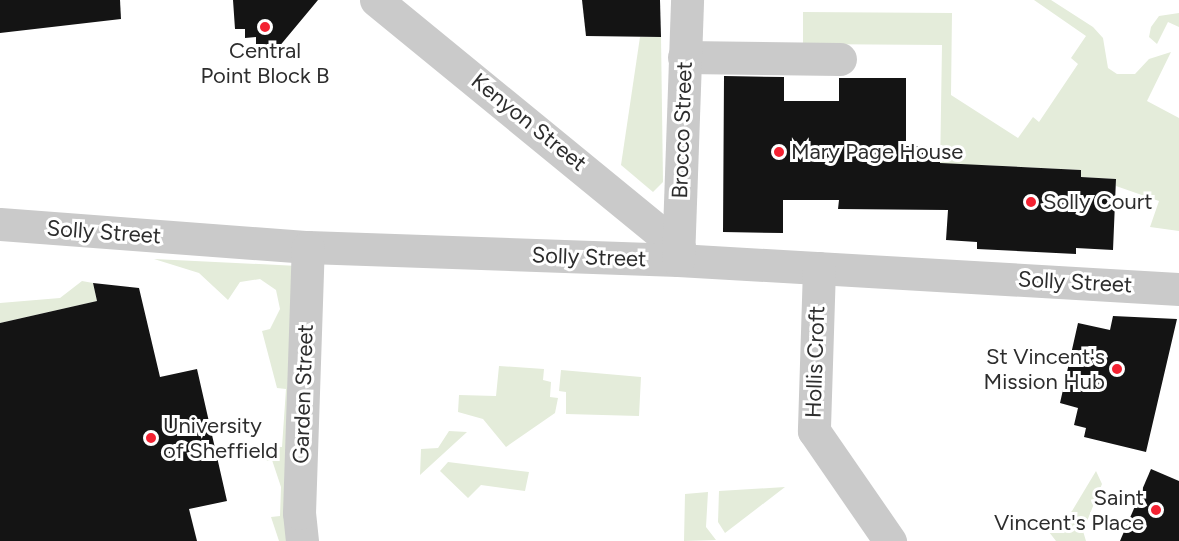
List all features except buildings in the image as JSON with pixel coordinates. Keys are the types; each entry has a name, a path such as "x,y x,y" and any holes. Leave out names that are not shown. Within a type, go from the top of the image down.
{"street":[{"name":"Kenyon Street","path":"376,0 679,254"},
{"name":"Brocco Street","path":"679,254 687,0"},
{"path":"684,57 840,59"},
{"name":"Solly Street","path":"0,224 308,247 679,254 819,268 1179,289"},
{"name":"Garden Street","path":"302,541 299,513 308,247"},
{"name":"Hollis Croft","path":"819,268 814,431 890,541"}],"green space":[{"path":"1034,0 1051,0 1093,27 1103,38 1108,68 1117,74 1135,74 1149,59 1171,52 1147,101 1179,118 1179,231 1150,227 1159,201 1116,186 1116,179 1081,177 1081,170 983,165 940,172 942,45 803,44 803,12 952,13 951,95 1018,138 1033,117 1039,122 1078,64 1071,58 1086,36"},
{"path":"1179,13 1179,27 1168,22 1157,44 1149,37 1151,27 1159,16"},
{"path":"640,37 661,37 663,182 653,192 621,165"},
{"path":"154,259 298,266 293,541 279,541 271,517 280,516 281,487 272,460 263,461 259,446 282,447 286,389 277,388 262,331 270,329 280,309 276,290 260,279 240,282 228,300 199,273"},
{"path":"82,281 93,283 97,301 0,323 0,303 60,298"},
{"path":"499,366 544,369 543,380 551,382 550,397 558,398 555,413 506,447 483,419 458,412 459,395 496,396"},
{"path":"561,370 641,377 639,416 566,414 566,392 559,391"},
{"path":"449,431 467,432 420,475 421,449 438,448"},
{"path":"448,462 529,472 525,491 481,485 468,498 440,471"},
{"path":"1096,471 1102,484 1083,531 1086,541 1056,541 1049,532 1072,511"},
{"path":"785,487 725,533 718,522 719,491"},
{"path":"708,492 706,527 716,540 684,541 685,494"}],"place":[{"name":"Central Point Block B","path":"265,27"},
{"name":"Mary Page House","path":"779,152"},
{"name":"Solly Court","path":"1031,202"},
{"name":"St Vincent's Mission Hub","path":"1117,369"},
{"name":"University of Sheffield","path":"151,438"},
{"name":"Saint Vincent's Place","path":"1156,510"}]}
